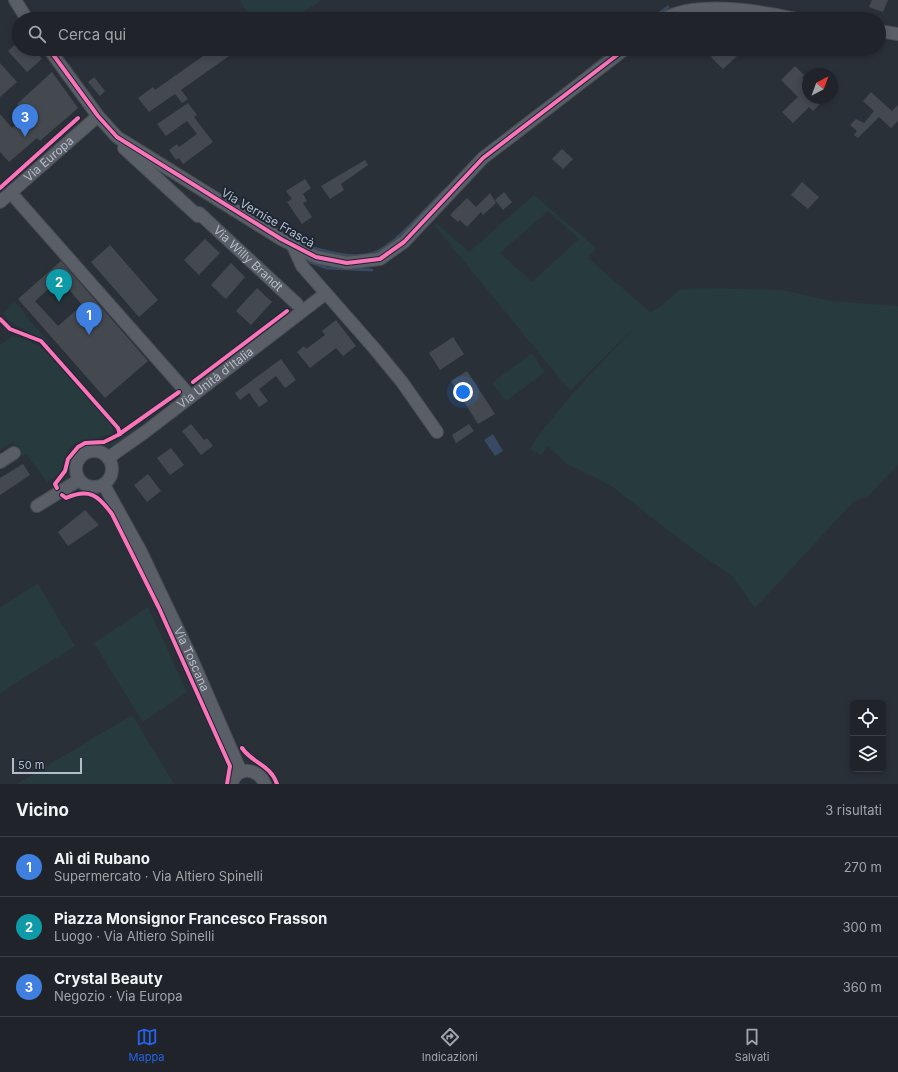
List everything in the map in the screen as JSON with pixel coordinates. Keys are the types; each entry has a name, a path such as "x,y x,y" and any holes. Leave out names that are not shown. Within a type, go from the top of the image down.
{"street":[{"path":"15,0 23,12"},
{"path":"680,12 692,8 718,6 743,7 766,12"},
{"path":"886,33 898,34"},
{"name":"Via Vernise Frascà","path":"54,56 98,116 118,137 124,147 199,214"},
{"name":"Via Vernise Frascà","path":"118,137 205,193 293,246 316,257 347,263 380,259 404,242 484,158 616,56"},
{"name":"Via Europa","path":"0,202 98,116"},
{"path":"10,193 190,396"},
{"name":"Via Willy Brandt","path":"199,214 297,304"},
{"name":"Via Vernise Frascà","path":"293,246 302,266 402,382 437,432"},
{"name":"Via Unità d'Italia","path":"108,458 321,297"},
{"path":"91,451 98,451 108,458 112,467 112,472 104,485 90,487 79,480 76,468 80,457 91,451"},
{"path":"0,462 14,453"},
{"path":"36,506 79,480"},
{"name":"Via Toscana","path":"104,485 141,552 190,655 241,772"},
{"path":"232,784 235,777 241,772 254,772 259,774 265,784"}],"green space":[{"path":"239,0 322,0 303,12 247,12"},
{"path":"534,195 596,248 588,258 650,312 659,308 679,290 703,288 782,290 832,301 898,306 898,465 868,496 854,501 755,608 731,575 690,547 610,485 567,464 547,446 542,455 530,449 537,437 574,392 636,326 570,391 435,226 437,224 469,252","holes":["548,211 579,239 532,282 500,253"]},
{"path":"15,302 48,342 10,322 3,313"},
{"path":"13,336 27,340 42,348 113,426 112,434 87,439 73,445 67,452 60,471 47,482 26,454 21,456 13,441 0,450 0,345"},
{"path":"532,353 545,372 506,401 492,383"},
{"path":"137,427 138,429 135,432 117,444 109,447 88,449 81,453 75,460 71,473 65,482 60,486 70,472 73,459 81,450 89,446 107,445"},
{"path":"38,584 75,646 0,693 0,607"},
{"path":"148,607 187,692 143,722 94,643"},
{"path":"132,715 174,784 17,784"}],"water":[{"path":"493,434 503,451 495,456 484,440"}],"building":[{"path":"872,0 888,0 883,12 869,7"},
{"path":"12,47 12,55 8,51"},
{"path":"13,56 40,56 42,59 27,72"},
{"path":"203,56 229,56 181,90 188,99 182,103 175,94 149,112 138,98 153,87 155,90"},
{"path":"712,56 737,56 723,69 711,57"},
{"path":"0,63 17,82 0,97"},
{"path":"795,66 802,73 802,104 820,104 813,111 809,107 793,123 782,112 798,97 781,80"},
{"path":"52,72 78,108 40,141 37,138 9,162 0,152 0,114 12,128 26,115 17,104"},
{"path":"94,77 105,91 100,96 88,82"},
{"path":"871,92 892,111 898,105 898,121 891,128 879,117 858,138 854,135 857,131 850,125 856,119 864,123 874,111 863,101"},
{"path":"188,103 197,115 194,117 213,142 183,164 179,158 176,160 169,150 177,144 179,147 197,134 187,121 166,136 157,124"},
{"path":"562,149 573,159 563,169 552,159"},
{"path":"365,160 368,165 341,184 344,190 330,199 321,186"},
{"path":"305,179 311,188 303,194 307,201 303,203 312,217 302,224 287,202 292,199 286,191"},
{"path":"802,182 819,197 808,209 791,195"},
{"path":"504,192 512,202 503,210 495,200"},
{"path":"490,193 496,203 483,215 481,212 467,227 460,220 458,222 450,215 467,198 476,207"},
{"path":"205,239 220,253 199,275 184,260"},
{"path":"110,245 158,300 139,317 91,262"},
{"path":"61,261 148,361 105,398 18,299","holes":["60,279 82,305 58,326 35,301"]},
{"path":"231,263 245,277 226,299 211,285"},
{"path":"257,288 272,302 251,325 236,311"},
{"path":"336,320 356,346 343,356 336,348 310,368 297,352 304,346 306,349 325,335 322,331"},
{"path":"453,337 464,354 440,370 429,353"},
{"path":"281,359 296,380 285,388 276,376 259,389 268,401 259,407 249,393 240,400 235,393"},
{"path":"467,371 495,414 478,424 451,381"},
{"path":"191,424 204,440 207,438 213,446 201,455 182,431"},
{"path":"469,424 474,431 456,443 452,435"},
{"path":"171,448 184,465 170,475 157,458"},
{"path":"23,464 30,475 0,495 0,478"},
{"path":"148,474 161,491 147,502 134,485"},
{"path":"85,510 99,525 68,546 58,532"}],"waterway":[{"path":"661,12 668,7"},
{"path":"586,72 605,56"},
{"path":"307,246 331,253 357,256 374,253 392,242 445,190"},
{"path":"305,260 327,268 372,270"}],"cycle path":[{"path":"54,56 98,116 117,137 281,239 316,257 347,263 380,259 404,242 483,158 616,56"},
{"path":"0,188 78,118"},
{"path":"193,382 287,311"},
{"path":"0,319 10,329 41,341 118,428 120,434"},
{"path":"57,488 55,484 65,471 68,459 78,447 85,443 104,442 118,435 179,392"},
{"path":"62,495 66,498 81,494 92,495 102,502 112,514 159,608 230,766 227,784"},
{"path":"242,748 251,758 270,772 277,784"}],"place":[{"name":"Crystal Beauty","path":"25,137"},
{"name":"Piazza Monsignor Francesco Frasson","path":"59,302"},
{"name":"Alì di Rubano","path":"89,335"}]}
